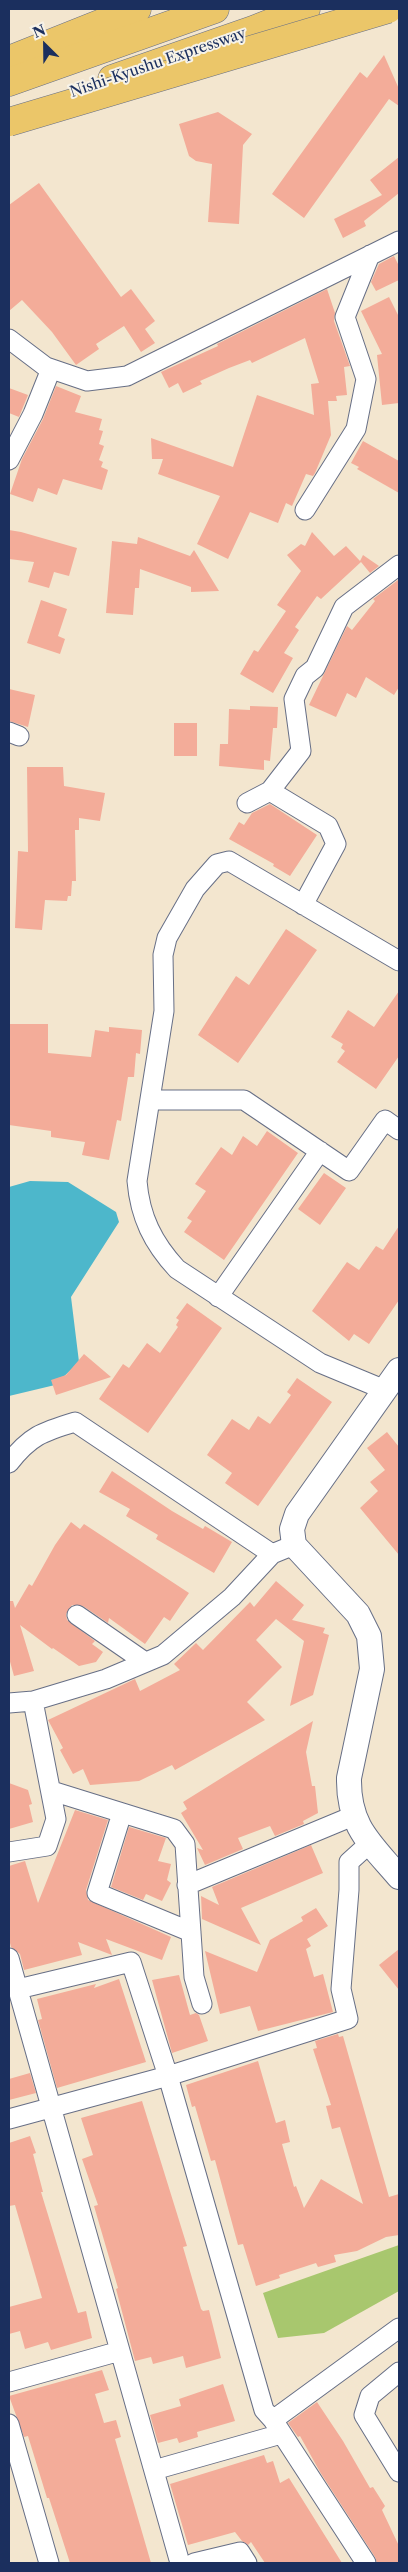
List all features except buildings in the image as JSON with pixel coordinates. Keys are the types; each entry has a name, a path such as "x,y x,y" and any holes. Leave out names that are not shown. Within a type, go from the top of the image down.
{"highway":[{"path":"9,60 137,9"},
{"name":"Nishi-Kyushu Expressway","path":"9,82 215,9"},
{"name":"Nishi-Kyushu Expressway","path":"9,114 253,30 306,9"},
{"path":"9,128 173,78 352,9"},
{"path":"9,122 388,9"}],"street":[{"path":"9,338 51,369 87,381 127,376 399,241"},
{"path":"305,510 356,429 366,379 344,317 370,255"},
{"path":"9,460 33,414 51,369"},
{"path":"247,803 270,791 301,751 294,698 305,676 315,668 344,606 399,565"},
{"path":"270,791 328,826 336,844 303,904"},
{"path":"385,1390 320,1363 218,1298 177,1269 163,1254 147,1227 138,1202 137,1181 164,1012 163,954 167,938 194,889 216,864 229,861 399,961"},
{"path":"151,1100 244,1100 349,1171 385,1120 399,1130"},
{"path":"218,1298 320,1151"},
{"path":"9,1703 33,1701 106,1679 163,1655 224,1604 283,1549 297,1514 399,1370"},
{"path":"9,1463 25,1442 48,1430 75,1422 283,1549 358,1614 369,1636 372,1669 349,1778 348,1795 353,1816 370,1843 399,1877"},
{"path":"77,1615 146,1662"},
{"path":"9,1852 47,1846 56,1819 33,1701"},
{"path":"52,1791 174,1829 185,1844 194,1977 202,2004"},
{"path":"122,1812 97,1893 190,1932"},
{"path":"187,1885 353,1816"},
{"path":"9,2118 168,2076 348,2019 341,1989 349,1890 349,1862 370,1843"},
{"path":"9,1958 180,2563"},
{"path":"18,1989 131,1962 168,2076 264,2410 366,2563"},
{"path":"154,2470 277,2427 399,2328"},
{"path":"9,2382 120,2350"},
{"path":"399,2372 370,2396 364,2414 399,2472"},
{"path":"9,2424 49,2563"},
{"path":"194,2563 240,2552 247,2563"}],"green space":[{"path":"399,2245 399,2291 324,2333 278,2338 263,2293"}],"water":[{"path":"30,1181 68,1182 116,1212 119,1222 71,1297 79,1362 55,1385 9,1396 9,1187"}]}
